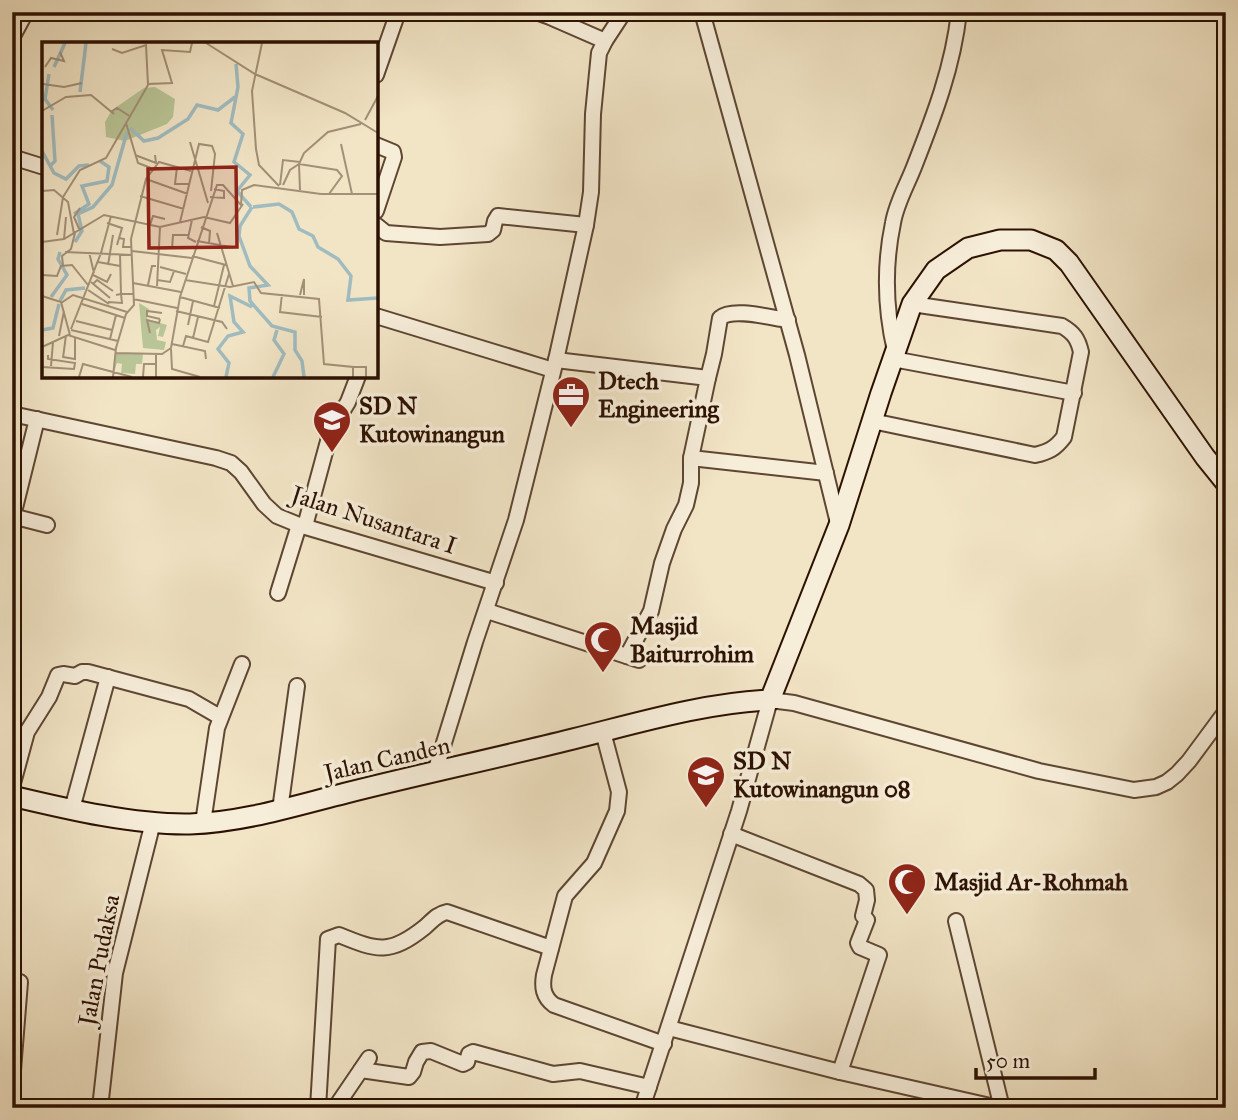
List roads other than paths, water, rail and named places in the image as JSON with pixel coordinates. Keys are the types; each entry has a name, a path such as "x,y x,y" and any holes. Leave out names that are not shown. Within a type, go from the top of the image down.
{"street":[{"path":"12,38 26,12"},
{"path":"378,69 398,12"},
{"path":"536,12 606,41"},
{"path":"436,772 516,520 555,365 591,192 593,114 599,53 624,12"},
{"path":"702,12 788,320 839,524"},
{"path":"894,356 886,291 887,258 893,220 941,95 956,42 959,12"},
{"path":"378,146 393,152 394,157 378,205"},
{"path":"12,157 42,166"},
{"path":"378,227 386,233 440,237 488,234 493,230 498,216 586,225"},
{"path":"642,1108 731,834 771,700 839,524 912,304 936,270 968,248 1000,240 1031,240 1056,250 1069,263 1226,483"},
{"path":"872,421 1035,455 1057,447 1064,437 1081,352 1079,340 1072,332 1062,326 912,304"},
{"path":"486,611 633,658 651,611 662,563 686,505 691,483 691,458 720,317 736,313 788,320"},
{"path":"378,320 555,365 708,378"},
{"path":"894,356 1074,393"},
{"path":"278,593 302,526 331,430 348,402 357,378"},
{"name":"Jalan Nusantara I","path":"12,414 216,457 231,463 241,472 264,504 277,516 302,526 496,583"},
{"path":"37,419 13,516 47,525"},
{"path":"691,458 826,473"},
{"path":"203,823 220,717 243,664"},
{"path":"12,787 27,732 49,697 58,675 75,677 82,672 88,672 108,677 189,699 220,717"},
{"path":"72,809 108,677"},
{"path":"280,810 297,686"},
{"path":"771,700 1039,771 1133,790 1156,787 1177,774 1226,711"},
{"name":"Jalan Canden","path":"12,796 153,822 203,823 229,820 685,712 746,701 771,700"},
{"path":"603,732 619,792 617,811 594,863 565,896 542,984 550,1003 664,1044"},
{"name":"Jalan Pudaksa","path":"100,1108 115,973 153,822"},
{"path":"731,834 859,884 866,890 867,900 863,916 867,920 858,943 860,947 879,955 840,1072"},
{"path":"318,1108 328,939 339,935 365,946 381,949 403,943 440,913 447,912 551,948"},
{"path":"669,1028 840,1072 1000,1108 956,921"},
{"path":"12,1083 20,982"},
{"path":"335,1108 365,1064 409,1077 414,1072 422,1052 431,1051 463,1064 473,1052 553,1074 580,1071 649,1087"}],"place":[{"name":"Dtech Engineering","path":"571,429"},
{"name":"SD N Kutowinangun","path":"332,454"},
{"name":"Masjid Baiturrohim","path":"603,674"},
{"name":"SD N Kutowinangun 08","path":"706,809"},
{"name":"Masjid Ar-Rohmah","path":"907,916"}]}
